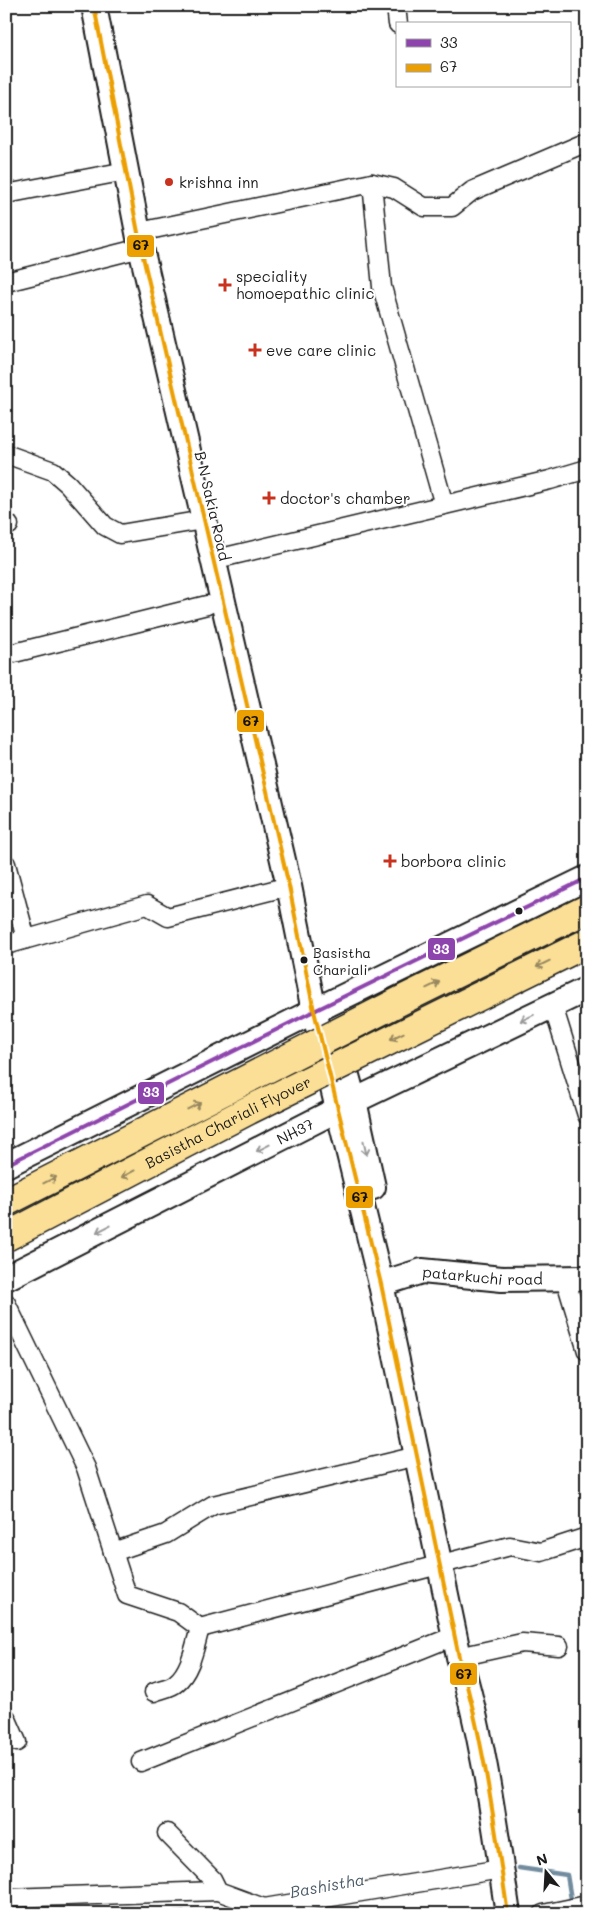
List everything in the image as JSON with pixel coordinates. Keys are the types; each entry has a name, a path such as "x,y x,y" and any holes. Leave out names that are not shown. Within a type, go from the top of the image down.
{"highway":[{"name":"Basistha Chariali Flyover","path":"6,1202 406,998 587,909"},
{"name":"Basistha Chariali Flyover","path":"6,1237 258,1106 587,943"}],"street":[{"name":"B N Sakia Road","path":"94,6 126,171 145,239 225,557 321,1007"},
{"name":"B N Sakia Road","path":"104,6 145,239 203,520 289,886 321,1007"},
{"path":"396,6 398,22"},
{"path":"6,282 145,239 372,184 394,188 424,207 452,207 472,191 587,142"},
{"path":"6,194 126,171"},
{"path":"372,184 382,287 444,505"},
{"path":"6,454 53,471 68,484 105,526 120,534 203,520"},
{"path":"225,557 550,480 587,469"},
{"path":"6,655 207,605"},
{"path":"6,864 26,938"},
{"path":"6,1165 321,1007 587,878"},
{"path":"6,945 147,905 168,917 289,886"},
{"name":"NH37","path":"6,1278 346,1105 587,989"},
{"path":"553,1006 587,1115"},
{"path":"321,1007 387,1282 446,1564 508,1914"},
{"name":"patarkuchi road","path":"387,1282 422,1271 502,1280 576,1278"},
{"path":"576,1278 587,1352"},
{"path":"387,1282 417,1456 446,1564"},
{"path":"6,1303 86,1468 128,1595 178,1612 200,1628"},
{"path":"113,1552 166,1534 213,1505 417,1456"},
{"path":"200,1628 510,1546 542,1552 587,1537"},
{"path":"154,1692 176,1684 184,1674 191,1660 200,1628"},
{"path":"141,1762 461,1649 522,1643 559,1646"},
{"path":"6,1717 17,1742"},
{"path":"167,1833 212,1879 218,1891"},
{"path":"6,1898 218,1891 261,1911 501,1869"},
{"path":"543,1914 587,1905"}],"waterway":[{"name":"Bashistha","path":"519,1868 567,1875 572,1905"},
{"name":"Bashistha","path":"166,1914 249,1909"}],"transit line":[{"name":"67","path":"94,6 141,248 289,886 314,1011 381,1284 459,1657 482,1752 508,1914"},
{"name":"33","path":"6,1165 314,1011 587,878"}],"place":[{"name":"krishna inn","path":"169,182"},
{"name":"speciality homoepathic clinic","path":"225,285"},
{"name":"eve care clinic","path":"255,350"},
{"name":"doctor's chamber","path":"269,498"},
{"name":"borbora clinic","path":"390,861"},
{"name":"Basistha Chariali","path":"304,960"}]}
